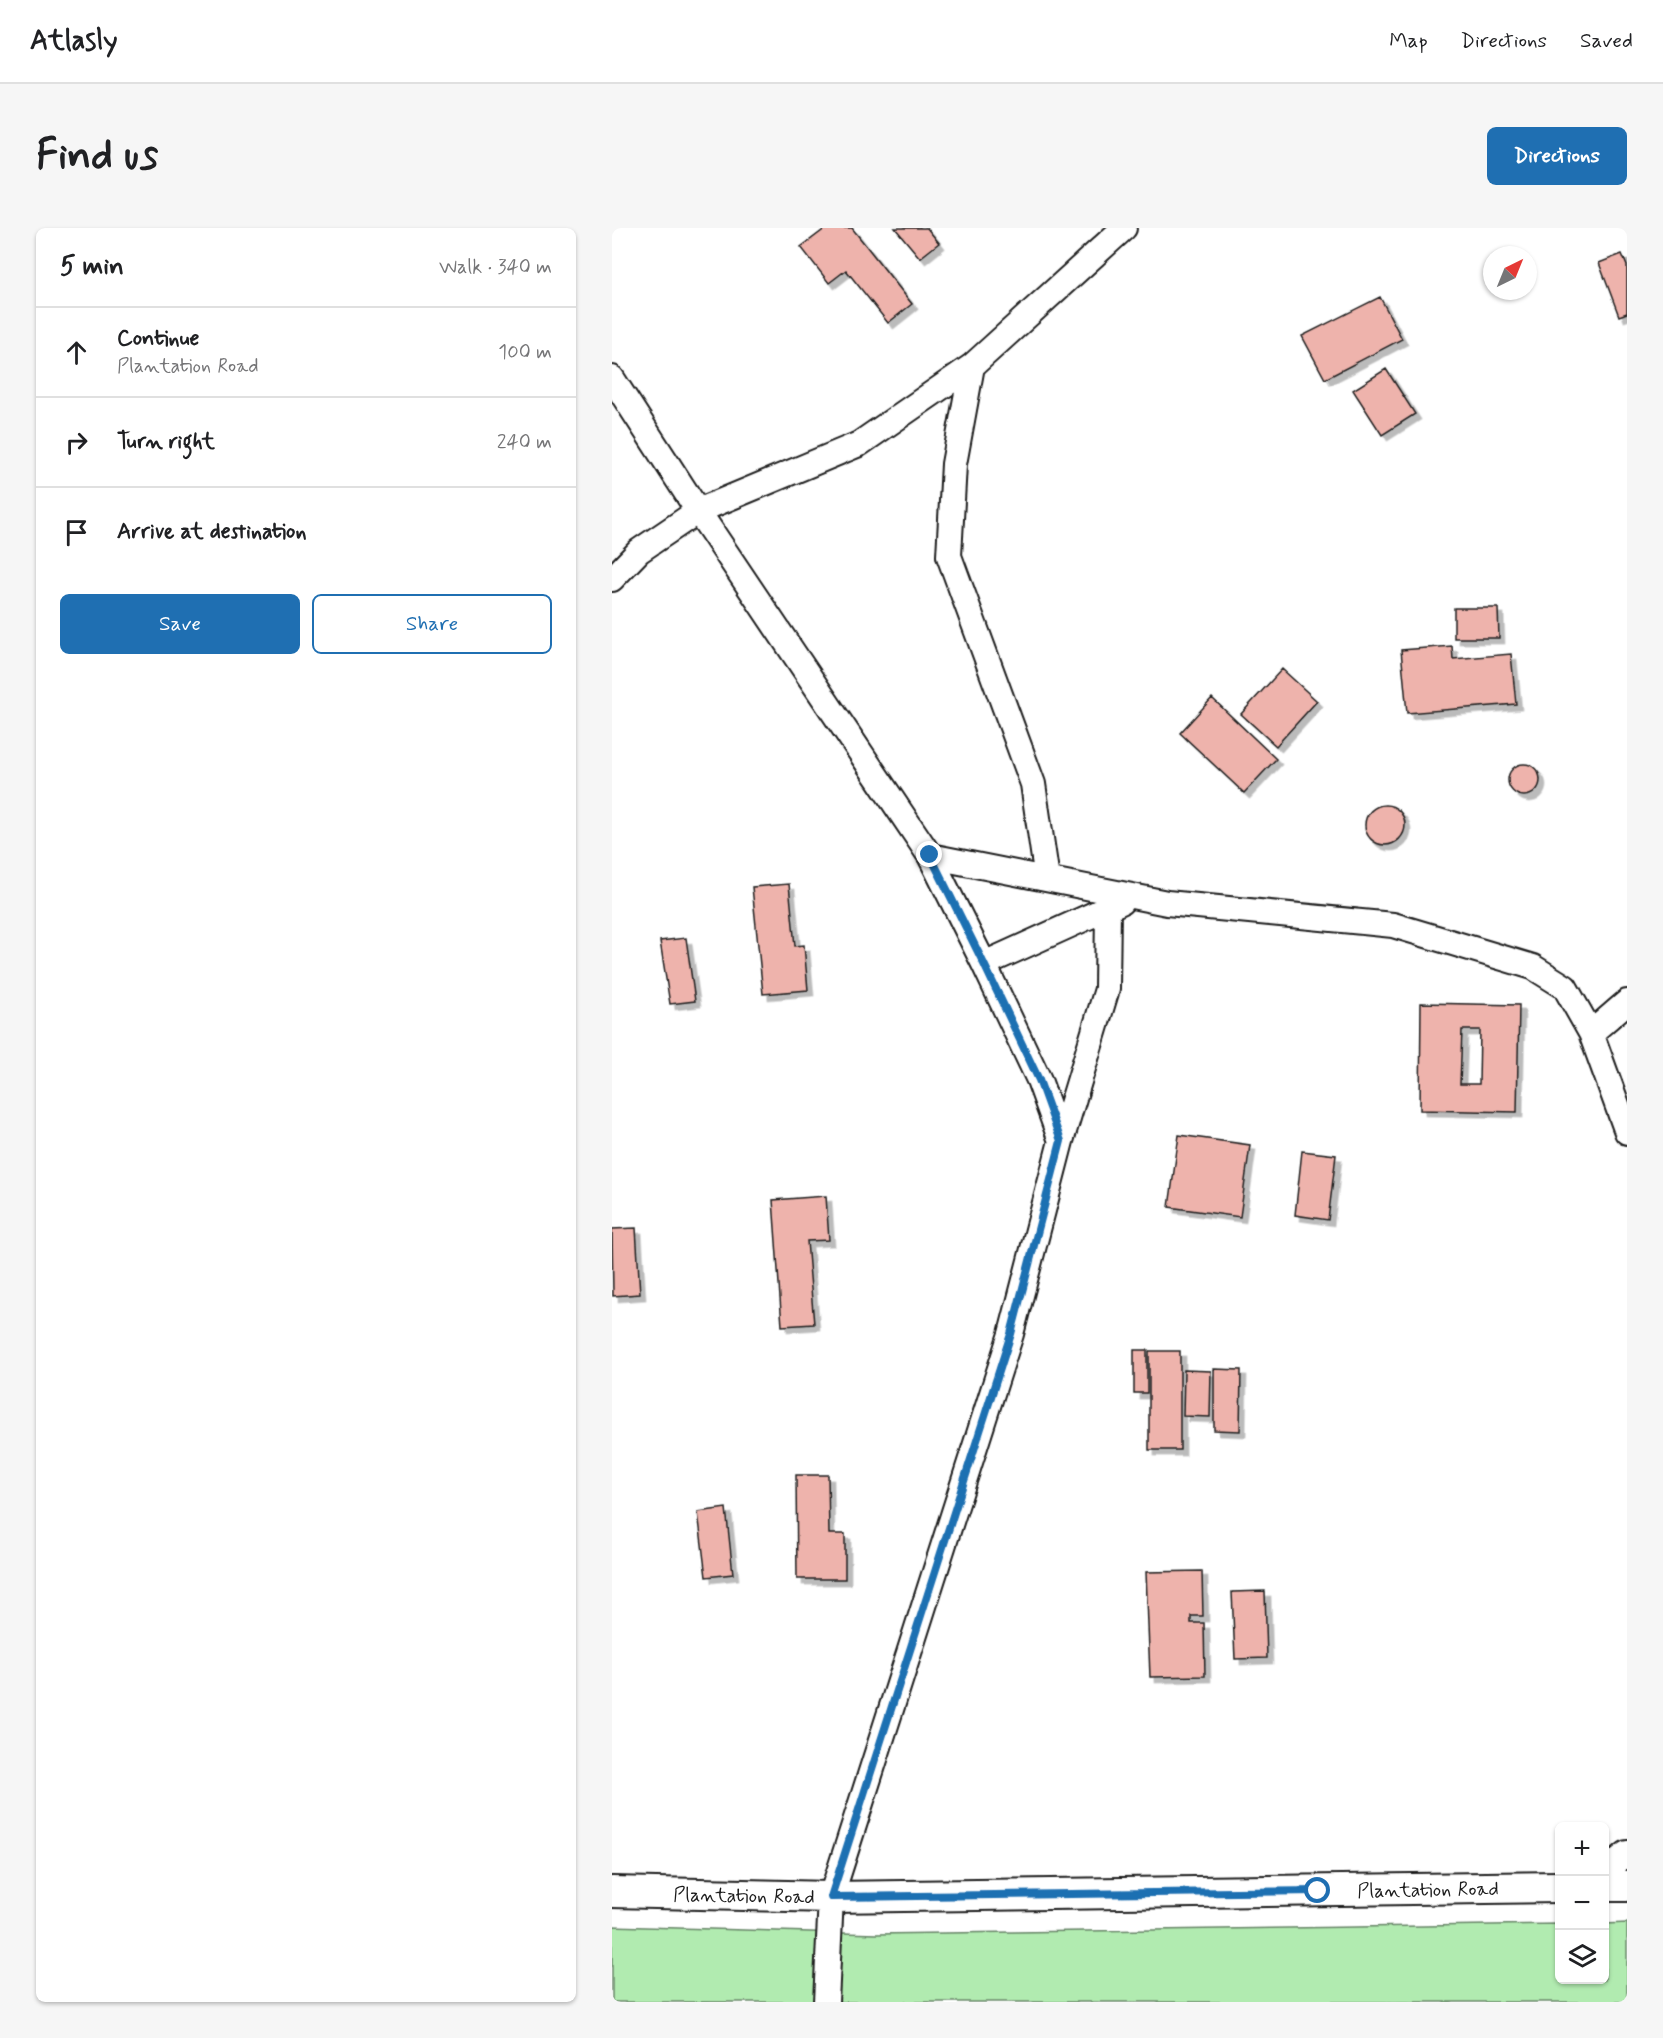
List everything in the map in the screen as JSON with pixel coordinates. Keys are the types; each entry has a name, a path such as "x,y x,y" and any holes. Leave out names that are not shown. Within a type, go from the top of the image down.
{"street":[{"path":"612,579 639,551 698,511 859,444 972,366 1124,228"},
{"path":"972,366 954,464 949,556 1033,784 1047,879"},
{"path":"612,378 698,511 930,855 1039,1080 1061,1141"},
{"path":"930,855 1167,903 1393,925 1533,967 1565,987 1591,1033 1627,1132"},
{"path":"984,964 1134,896"},
{"path":"825,2002 831,1897 1011,1334 1061,1141 1107,989 1108,908"},
{"path":"1591,1033 1627,1002"},
{"path":"1609,1868 1627,1853"},
{"path":"1609,1886 1627,1886"},
{"name":"Plantation Road","path":"612,1892 831,1897 1555,1887"}],"green space":[{"path":"1627,1923 1627,2002 612,2002 612,1926 876,1934 1555,1924 1555,1984 1609,1984 1609,1924"}],"building":[{"path":"826,228 852,228 912,304 888,323 846,270 829,283 801,247"},
{"path":"895,228 927,228 939,243 920,258"},
{"path":"1622,254 1627,266 1627,313 1619,316 1599,263"},
{"path":"1380,297 1402,339 1325,379 1302,336"},
{"path":"1386,369 1415,414 1382,435 1353,390"},
{"path":"1454,608 1498,608 1499,638 1454,638"},
{"path":"1452,646 1453,659 1511,654 1516,704 1407,713 1401,650"},
{"path":"1282,669 1317,701 1276,746 1241,714"},
{"path":"1212,698 1276,759 1244,793 1180,733"},
{"path":"1524,764 1536,768 1540,780 1536,792 1524,796 1512,792 1508,780 1512,768"},
{"path":"1385,805 1393,806 1399,811 1404,817 1404,833 1399,839 1393,844 1385,845 1377,844 1371,839 1366,833 1365,825 1366,817 1371,811 1377,806"},
{"path":"789,884 795,946 804,945 808,990 763,994 752,887"},
{"path":"686,938 695,1001 670,1004 660,941"},
{"path":"1421,1003 1519,1005 1517,1112 1420,1110","holes":["1462,1030 1480,1030 1479,1084 1460,1084"]},
{"path":"1179,1135 1250,1145 1240,1217 1169,1207"},
{"path":"1302,1151 1336,1155 1328,1220 1295,1215"},
{"path":"826,1196 829,1240 807,1241 814,1324 782,1326 773,1200"},
{"path":"636,1228 640,1294 613,1296 612,1229"},
{"path":"1134,1350 1147,1350 1147,1393 1134,1393"},
{"path":"1149,1351 1180,1351 1180,1450 1149,1450"},
{"path":"1214,1369 1241,1370 1240,1431 1214,1430"},
{"path":"1184,1370 1211,1371 1210,1417 1183,1416"},
{"path":"796,1475 828,1475 829,1534 845,1534 845,1579 797,1579"},
{"path":"726,1508 733,1574 706,1577 698,1512"},
{"path":"1202,1571 1203,1616 1191,1616 1191,1623 1204,1623 1205,1676 1150,1677 1146,1572"},
{"path":"1265,1591 1267,1658 1235,1659 1232,1592"}],"route":[{"path":"930,855 1039,1080 1061,1141 1011,1334 831,1897 1318,1891"}]}
